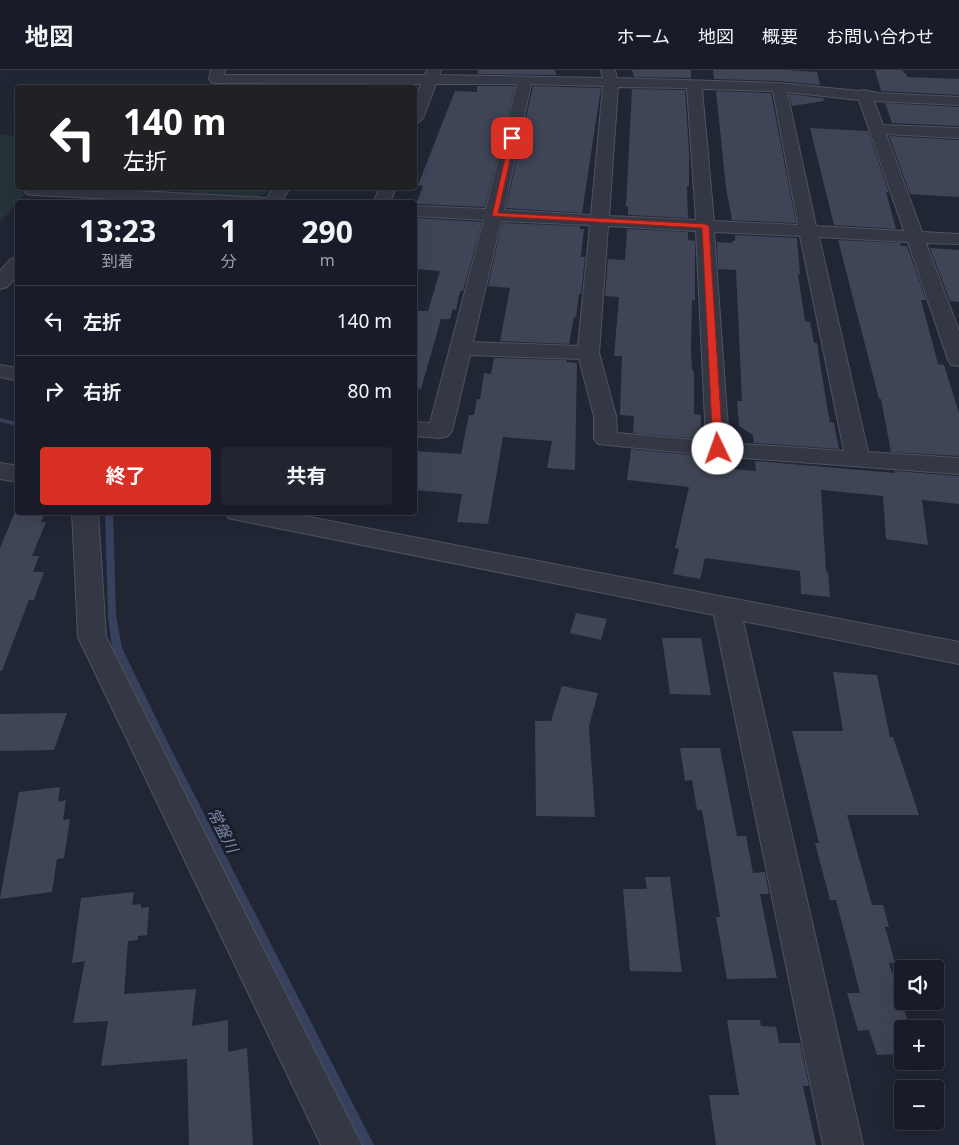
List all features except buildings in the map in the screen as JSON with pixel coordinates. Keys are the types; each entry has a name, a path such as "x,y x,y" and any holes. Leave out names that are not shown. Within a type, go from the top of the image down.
{"street":[{"path":"218,70 216,79 253,83 339,84 432,75 525,80 609,76 694,84 779,87 959,101"},
{"path":"417,113 432,75"},
{"path":"609,76 588,353 605,416 606,439 959,466"},
{"path":"417,430 440,432 462,348 525,80"},
{"path":"694,84 705,226 718,449"},
{"path":"779,87 808,231 858,459"},
{"path":"864,94 959,360"},
{"path":"876,129 959,133"},
{"path":"33,190 75,194 175,196 233,200"},
{"path":"417,210 959,239"},
{"path":"0,283 15,266"},
{"path":"462,348 588,353"},
{"path":"0,371 15,374"},
{"path":"0,471 15,474"},
{"path":"85,515 92,637 342,1145"},
{"path":"259,515 727,609 959,653"},
{"path":"727,609 843,1145"}],"shaded area":[{"path":"265,83 318,83 322,85 261,85"},
{"path":"0,135 15,136 15,190 29,190 20,200 15,200 15,206 0,222"},
{"path":"268,190 266,194 254,198 195,195 188,191"}],"waterway":[{"name":"常盤川","path":"0,420 15,423"},
{"name":"常盤川","path":"109,515 112,615 117,648 169,756 367,1145"}],"route":[{"path":"512,138 494,214 705,226 718,449"}]}
